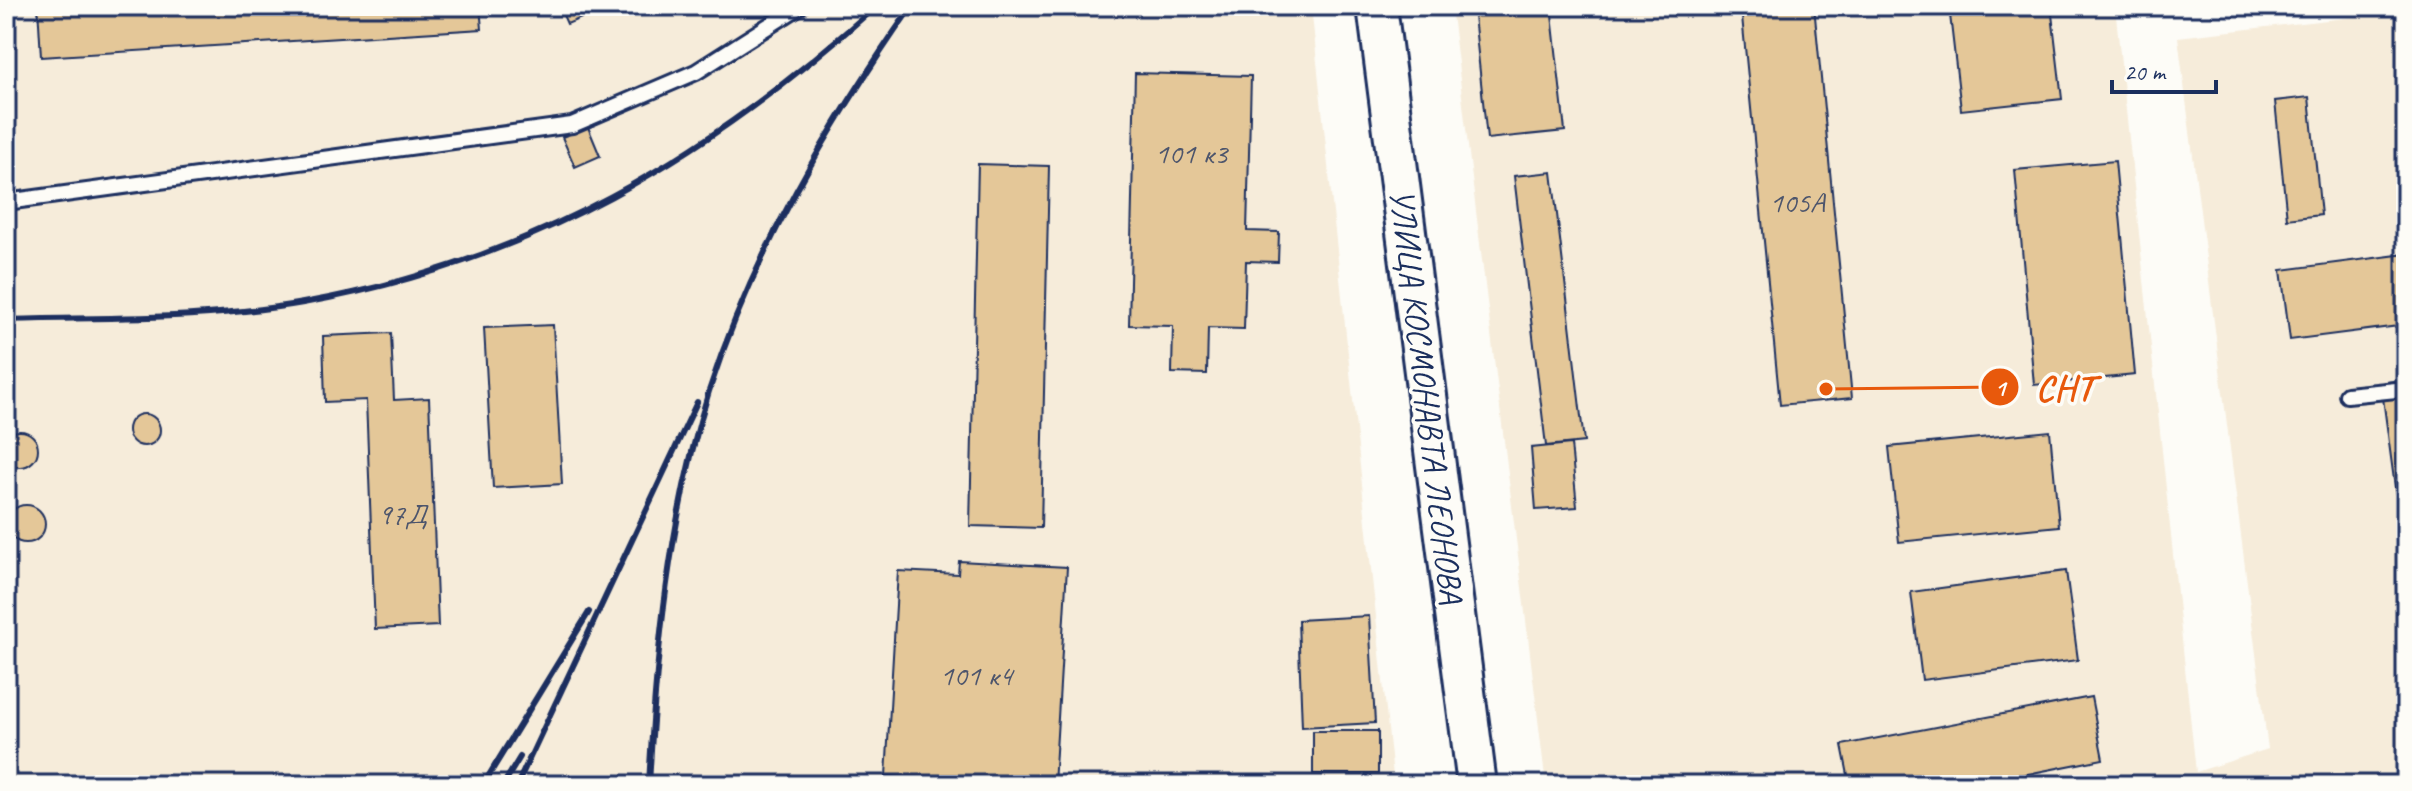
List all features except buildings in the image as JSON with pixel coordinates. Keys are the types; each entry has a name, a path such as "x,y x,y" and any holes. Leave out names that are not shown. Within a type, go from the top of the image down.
{"street":[{"name":"УЛИЦА КОСМОНАВТА ЛЕОНОВА","path":"1377,6 1477,785"}],"lane":[{"path":"6,202 572,125 696,72 800,6"},
{"path":"2347,395 2406,389"}],"shaded area":[{"path":"6,6 1311,6 1394,785 6,785"},
{"path":"1451,6 2115,6 2196,772 2268,749 2178,37 2406,11 2406,785 1546,785"}],"railway":[{"path":"6,320 155,317 266,308 386,285 465,261 539,231 611,196 680,156 812,61 876,6"},
{"path":"649,785 661,636 674,537 695,439 709,391 748,289 796,191 823,143 912,6"},
{"path":"517,785 697,402"},
{"path":"483,785 589,612"},
{"path":"503,785 520,757"}],"place":[{"name":"СНТ","path":"1826,389"}]}
